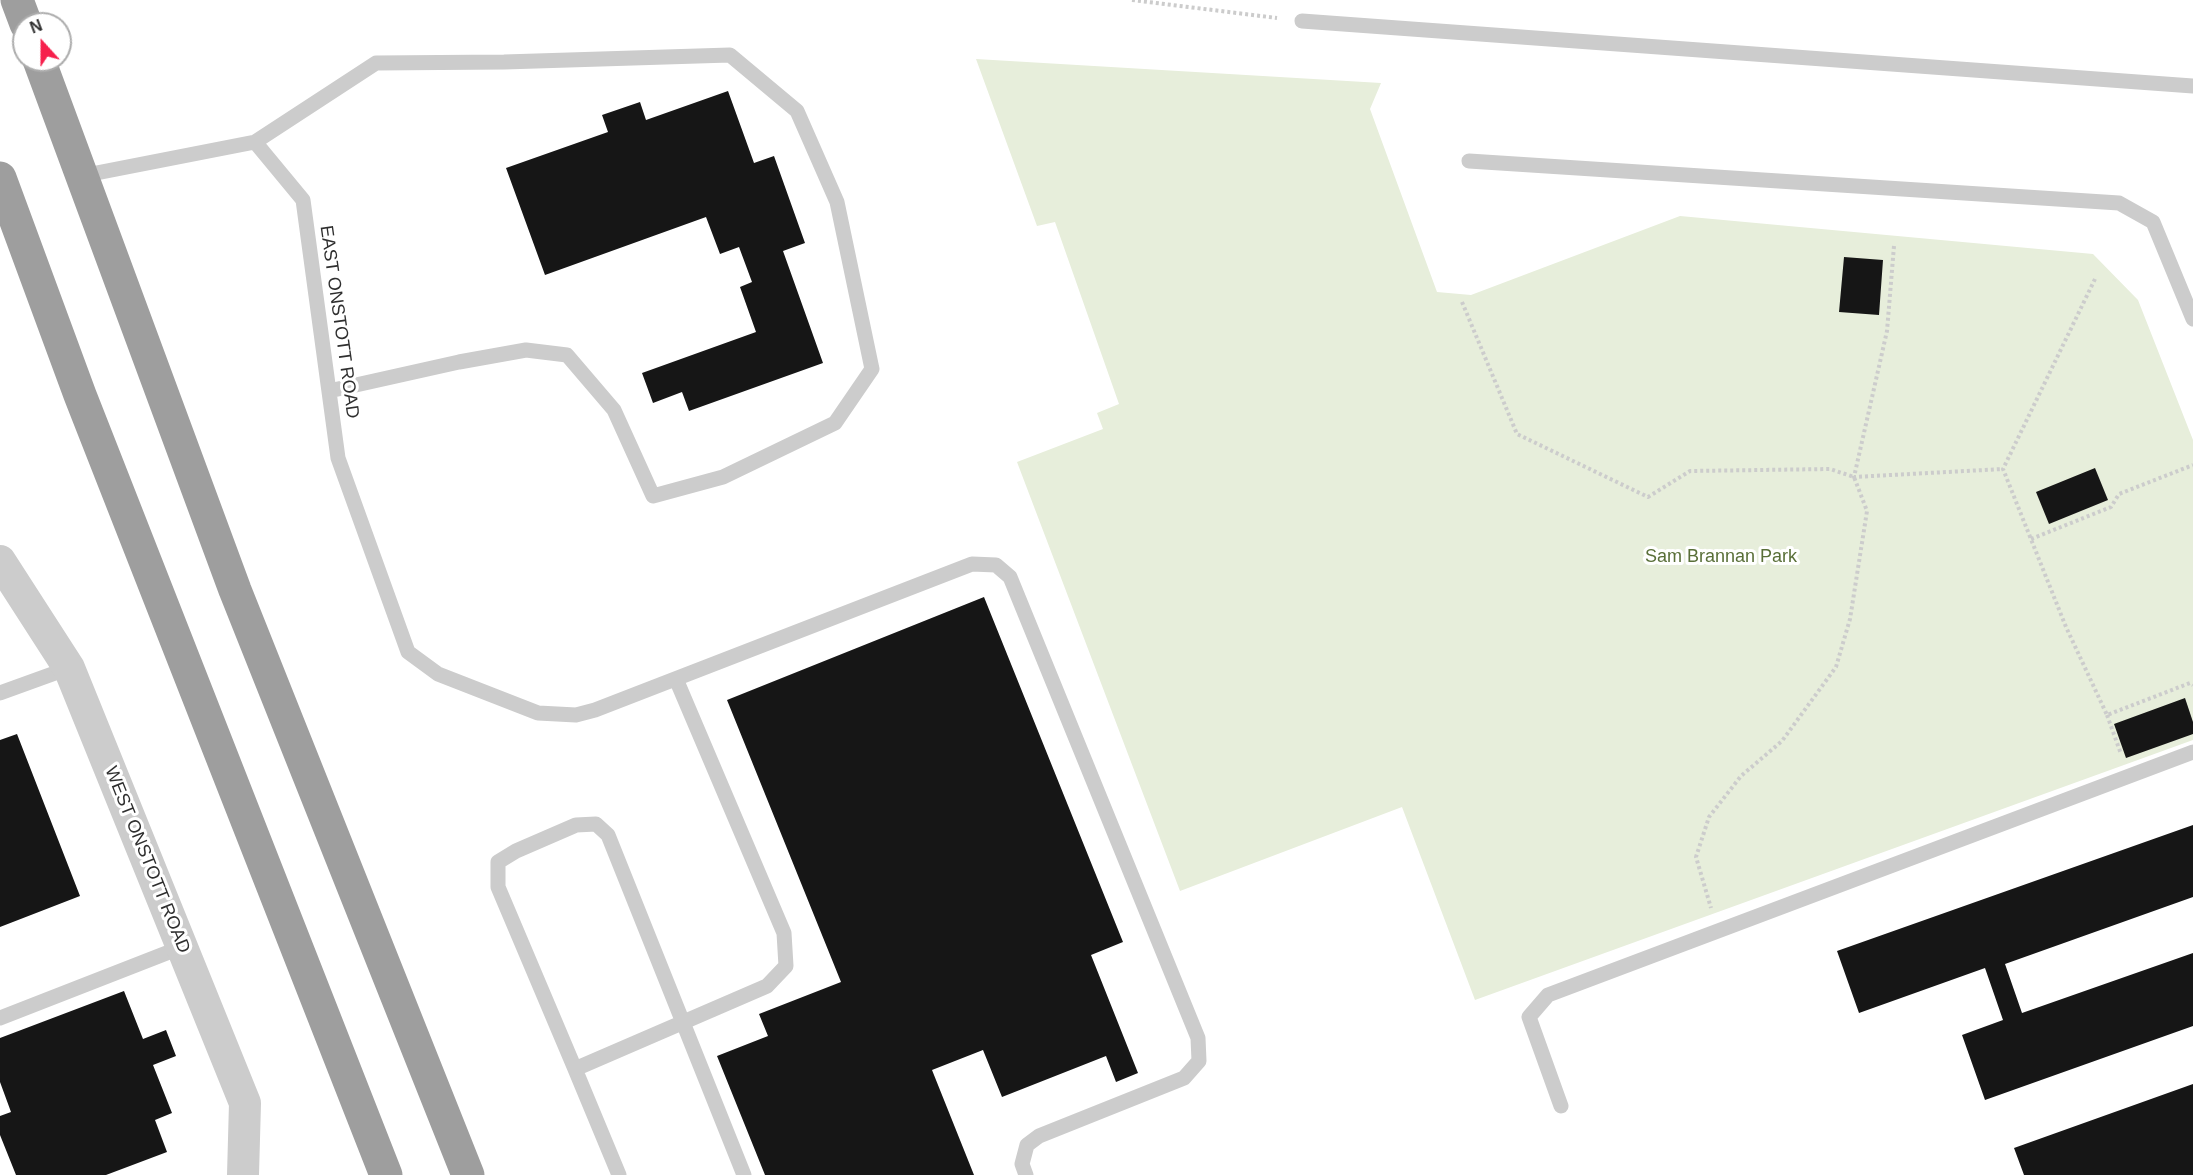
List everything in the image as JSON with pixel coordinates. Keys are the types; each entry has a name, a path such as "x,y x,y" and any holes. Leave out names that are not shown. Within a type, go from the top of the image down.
{"highway":[{"path":"43,72 235,590 468,1175"},
{"path":"2,190 386,1175"}],"street":[{"name":"WEST ONSTOTT ROAD","path":"0,561 69,668 245,1103 243,1175"}],"lane":[{"path":"1302,21 2193,86"},
{"path":"81,176 255,142 376,63 730,56 797,111 837,202 872,369 835,423 723,477 653,496 614,410 567,355 525,350 329,391"},
{"name":"EAST ONSTOTT ROAD","path":"255,142 303,200 338,458 408,652 438,674 538,713 576,715 676,679 972,564 996,565 1010,577 1198,1038 1199,1061 1184,1078 1039,1136 1027,1145 1022,1164 1026,1175"},
{"path":"1469,161 2119,203 2152,222 2193,319"},
{"path":"0,693 69,668"},
{"path":"575,1069 767,986 786,966 784,933 676,679"},
{"path":"1561,1106 1529,1017 1548,995 2193,752"},
{"path":"619,1175 498,887 498,862 516,851 576,825 596,824 608,835 744,1175"},
{"path":"0,1018 182,947"}],"path":[{"path":"1132,0 1302,21"},
{"path":"1711,909 1696,857 1709,817 1741,776 1782,741 1836,666 1850,619 1867,511 1854,477 1887,331 1894,246"},
{"path":"2096,279 2003,469 2066,627 2107,715 2122,757"},
{"path":"1462,302 1516,434 1648,497 1690,471 1830,469 1854,477 2003,469"},
{"path":"2031,539 2110,507 2120,494 2193,465"},
{"path":"2107,715 2190,683 2193,684"}],"green space":[{"name":"Sam Brannan Park","path":"976,59 1381,83 1370,109 1437,292 1471,295 1680,216 2093,254 2138,300 2193,440 2193,740 1475,1000 1402,807 1180,891 1017,462 1103,429 1097,413 1119,404 1055,222 1037,226"}],"building":[{"path":"728,91 754,163 774,156 805,243 783,251 823,363 689,411 682,392 653,403 642,373 756,332 740,287 752,282 739,247 720,254 706,217 545,275 506,168 608,132 602,115 640,102 646,120"},
{"path":"1844,257 1883,260 1879,315 1839,312"},
{"path":"2095,468 2108,500 2049,524 2036,492"},
{"path":"984,597 1123,942 1091,955 1138,1073 1116,1082 1106,1056 1002,1097 983,1050 932,1070 974,1175 765,1175 717,1056 768,1036 759,1014 841,982 727,700"},
{"path":"2185,698 2193,722 2193,734 2126,758 2114,724"},
{"path":"17,734 80,896 0,927 0,740"},
{"path":"2193,825 2193,897 2005,964 2022,1013 2193,953 2193,1026 1985,1100 1962,1035 2003,1020 1985,968 1859,1013 1837,951"},
{"path":"124,991 143,1039 166,1030 176,1056 153,1065 172,1113 155,1120 167,1152 106,1175 16,1175 0,1135 0,1116 11,1112 0,1082 0,1038"},
{"path":"2193,1084 2193,1175 2024,1175 2014,1148"}]}
